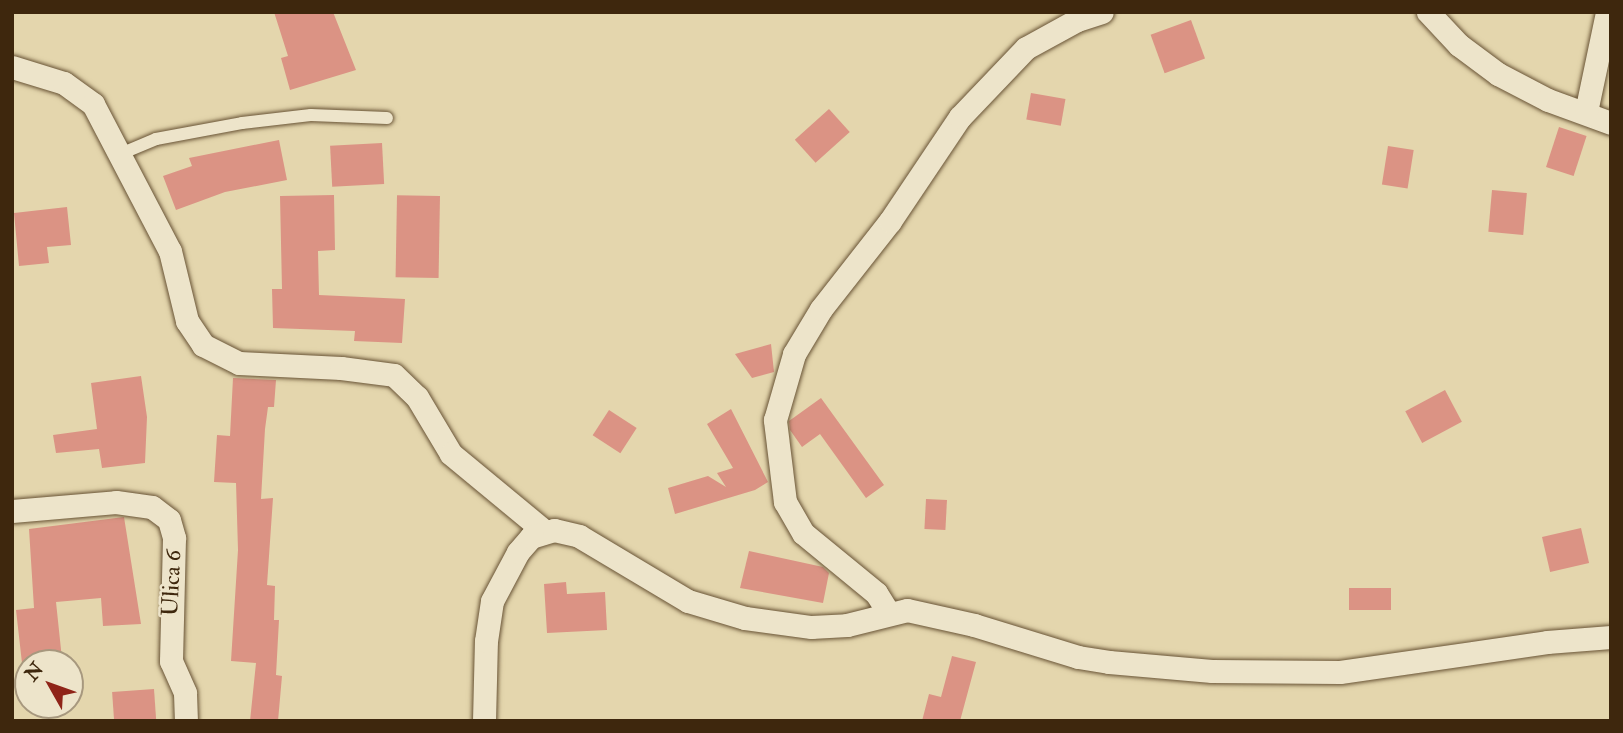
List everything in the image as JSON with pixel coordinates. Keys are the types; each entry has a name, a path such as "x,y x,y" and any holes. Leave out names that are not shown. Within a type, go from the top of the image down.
{"street":[{"path":"1428,12 1459,45 1498,74 1539,96 1611,123"},
{"path":"1586,112 1607,12"},
{"path":"888,612 876,593 803,533 785,502 775,420 794,354 821,309 890,221 960,117 1026,48 1097,13"},
{"path":"12,67 64,83 93,104 170,251 187,321 203,345 239,363 341,368 394,375 417,397 451,454 544,531 579,536 668,591 745,618 811,627 847,625 888,612 925,613 1078,657 1212,671 1340,672 1547,642 1611,637"},
{"name":"Ulica 6","path":"12,511 116,502 152,507 169,520 174,538 171,661 185,692 186,721"},
{"path":"485,721 486,641 492,601 518,552 544,531"}],"lane":[{"path":"118,155 156,139 242,123 311,115 387,118"}],"building":[{"path":"274,12 333,12 356,70 290,90 281,58 288,56"},
{"path":"1191,20 1205,59 1165,73 1151,35"},
{"path":"1031,93 1065,99 1061,126 1026,120"},
{"path":"829,109 850,132 816,163 795,140"},
{"path":"1559,127 1587,136 1574,176 1546,167"},
{"path":"279,140 287,180 225,192 176,210 163,176 192,166 189,158"},
{"path":"382,143 384,184 332,187 330,146"},
{"path":"1388,146 1414,150 1408,189 1382,185"},
{"path":"1492,190 1527,193 1523,235 1488,232"},
{"path":"334,195 335,250 318,251 319,295 405,299 402,343 354,341 355,331 273,328 272,289 282,289 280,196"},
{"path":"397,195 440,196 439,278 396,277"},
{"path":"67,207 71,245 47,247 49,263 19,266 14,213"},
{"path":"771,344 774,372 752,378 735,354"},
{"path":"141,376 147,417 145,463 102,468 99,449 56,453 53,435 97,429 91,383"},
{"path":"233,378 276,380 274,407 268,407 265,429 261,499 273,498 267,585 275,586 274,620 279,620 276,675 282,676 278,721 250,721 256,663 231,661 238,550 236,483 214,482 217,435 230,436"},
{"path":"1445,390 1462,422 1422,443 1405,411"},
{"path":"821,398 884,485 866,498 820,434 802,447 790,430 789,421"},
{"path":"731,409 768,482 755,490 675,514 668,488 708,476 726,487 717,473 733,468 707,424"},
{"path":"609,410 637,428 620,453 593,435"},
{"path":"926,499 947,500 945,530 924,529"},
{"path":"124,517 141,624 103,626 101,598 56,602 61,649 20,649 16,610 34,608 29,529"},
{"path":"1581,528 1589,563 1550,572 1542,537"},
{"path":"749,551 823,567 829,573 823,603 740,588"},
{"path":"566,582 567,594 605,592 607,630 547,633 544,584"},
{"path":"1349,588 1391,588 1391,610 1349,610"},
{"path":"952,656 976,662 960,721 922,721 929,694 941,697"},
{"path":"154,689 156,721 114,721 112,692"}]}
